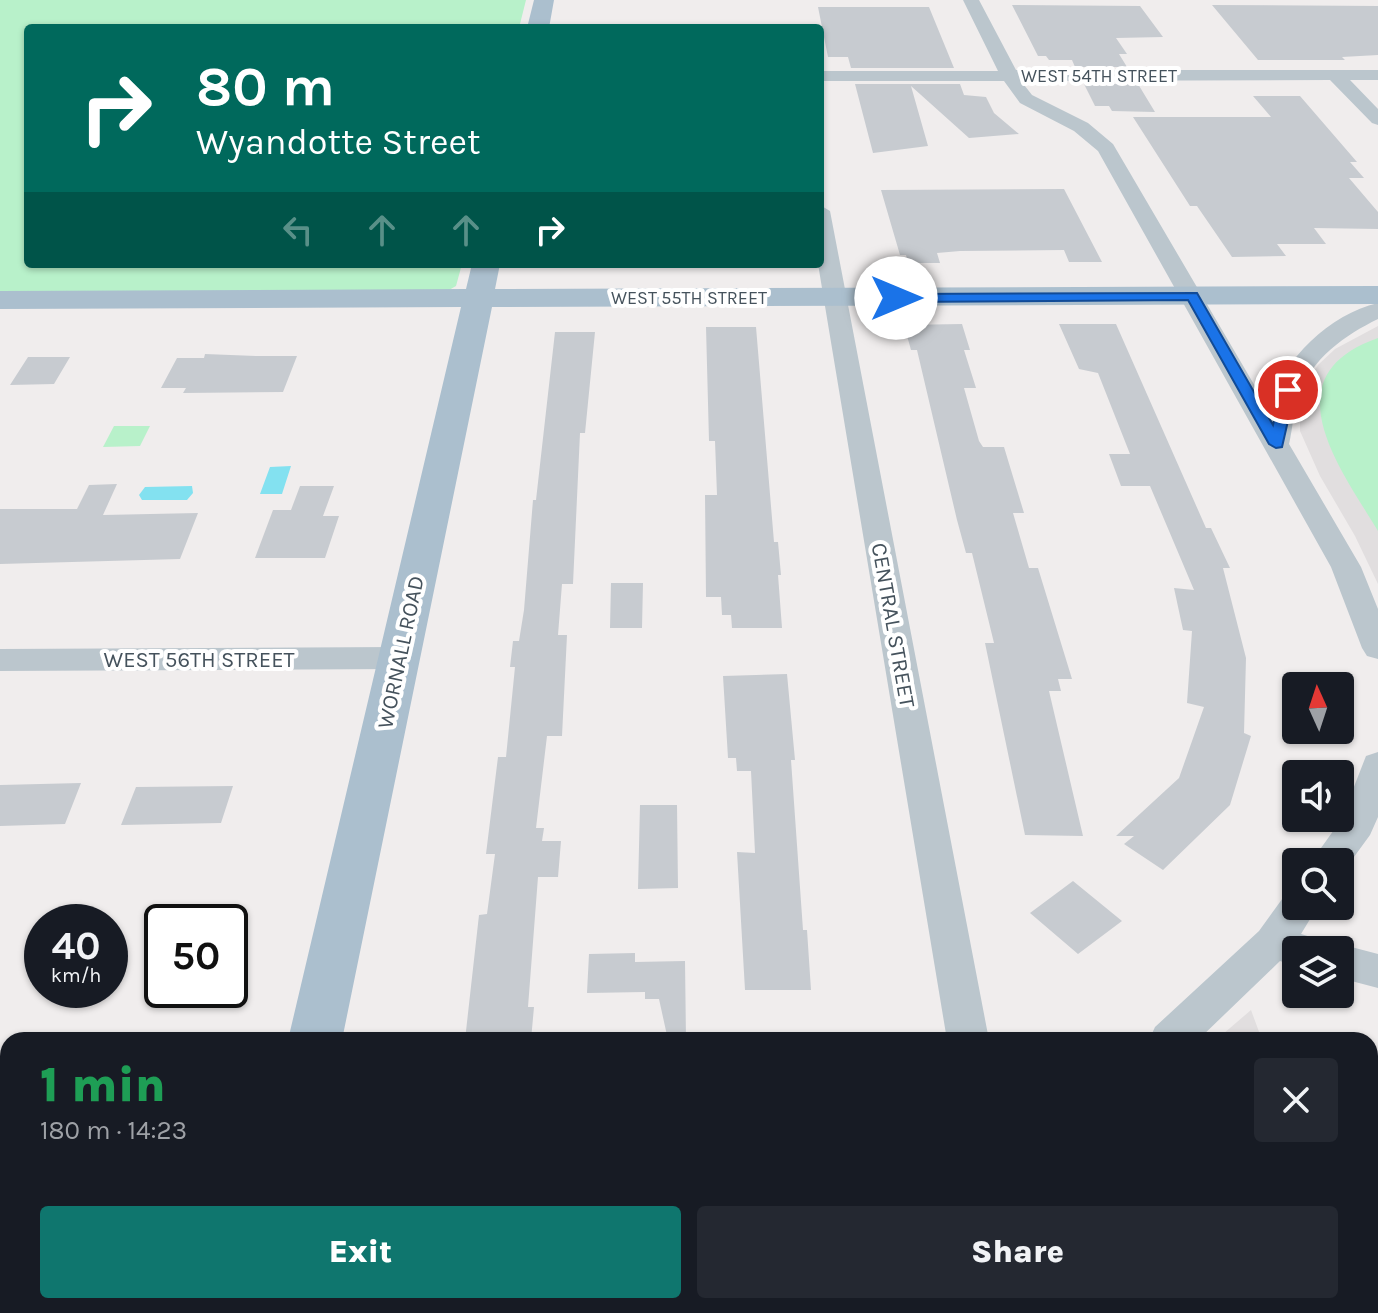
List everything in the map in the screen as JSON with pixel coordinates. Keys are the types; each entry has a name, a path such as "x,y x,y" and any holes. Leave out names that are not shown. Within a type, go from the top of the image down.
{"main road":[{"path":"539,24 544,0"},
{"name":"WEST 55TH STREET","path":"0,300 482,281 836,298 1378,295"},
{"name":"WORNALL ROAD","path":"317,1032 482,281"}],"street":[{"path":"971,0 1009,76 1026,99 1081,127 1106,148 1346,567 1378,648"},
{"path":"1335,75 1378,119"},
{"name":"WEST 54TH STREET","path":"824,76 1378,75"},
{"name":"CENTRAL STREET","path":"824,233 967,1032"},
{"path":"1276,444 1288,390 1312,352 1351,322 1378,310"},
{"name":"WEST 56TH STREET","path":"0,660 398,658"},
{"path":"1340,848 1357,825 1378,765"},
{"path":"1180,1032 1282,950"},
{"path":"1354,965 1378,971"}],"shaded area":[{"path":"1378,326 1378,584 1355,536 1320,476 1300,431 1300,399 1318,365 1335,349"},
{"path":"1251,1010 1259,1032 1225,1032"}],"green space":[{"path":"0,0 526,0 520,24 24,24 24,268 461,268 456,286 449,290 0,294"},
{"path":"1378,338 1378,531 1333,452 1323,425 1320,399 1327,375 1345,355"},
{"path":"114,426 150,426 140,446 103,447"}],"water":[{"path":"291,466 282,494 260,494 270,467"},
{"path":"192,486 193,493 187,500 142,500 139,495 145,487"}],"building":[{"path":"1012,5 1140,6 1163,37 1116,38 1127,54 1119,54 1127,67 1075,67 1072,60 1049,60 1046,56 1038,56"},
{"path":"1212,5 1378,6 1378,55 1342,57 1345,60 1258,60"},
{"path":"818,7 929,7 954,68 851,68 848,57 828,57 824,24 821,24"},
{"path":"855,84 960,84 964,95 986,97 994,113 1019,134 969,138 911,86 928,146 873,153"},
{"path":"1084,84 1138,84 1155,112 1112,111 1109,106 1095,106"},
{"path":"1253,96 1300,96 1357,162 1350,162 1364,178 1349,178 1378,212 1378,229 1314,228 1326,244 1277,244 1286,256 1232,257 1197,206 1190,206 1133,117 1271,117"},
{"path":"1064,189 1102,262 1069,262 1064,250 960,251 937,253 940,263 908,263 906,255 900,255 881,190"},
{"path":"962,324 970,350 964,350 976,388 964,388 979,441 983,447 1004,447 1024,513 1013,513 1029,568 1038,568 1072,679 1058,679 1061,691 1049,691 1083,836 1025,835 985,643 994,643 972,553 966,553 957,520 917,350 911,350 904,325"},
{"path":"1059,324 1116,324 1206,528 1211,528 1230,568 1223,568 1246,658 1244,733 1251,736 1230,805 1163,870 1124,844 1134,836 1116,836 1179,778 1204,707 1187,703 1192,631 1183,630 1174,588 1194,590 1150,486 1121,486 1109,454 1130,454 1098,373 1079,369"},
{"path":"706,327 756,327 774,542 778,542 781,575 778,575 782,628 732,628 731,615 722,615 721,597 706,597 705,495 717,495 715,441 709,441"},
{"path":"555,332 595,332 585,433 580,433 573,584 562,584 558,635 567,635 562,736 547,736 536,828 544,828 542,841 561,841 558,877 538,877 528,1007 534,1007 532,1032 466,1032 479,915 487,914 495,854 486,854 498,757 506,757 515,667 510,667 513,641 519,641 533,500 536,500"},
{"path":"205,354 297,356 283,392 183,393 186,388 161,388 177,358 204,358"},
{"path":"28,357 70,357 54,384 10,385"},
{"path":"117,484 103,515 198,513 180,559 0,564 0,509 77,509 89,485"},
{"path":"300,486 334,486 323,516 339,516 325,558 255,558 273,510 291,510"},
{"path":"611,583 643,583 642,628 610,628"},
{"path":"787,674 795,760 791,760 803,930 807,930 811,990 745,990 737,852 755,853 751,771 737,771 736,758 728,758 723,676"},
{"path":"81,783 65,824 0,826 0,785"},
{"path":"233,786 221,823 121,825 136,787"},
{"path":"640,805 677,805 678,888 638,889"},
{"path":"1073,881 1122,921 1078,954 1030,913"},
{"path":"635,953 635,962 685,961 686,1032 666,1032 659,999 645,999 645,992 587,993 589,954"}],"route":[{"path":"896,298 1193,296 1276,444 1288,390"}]}
